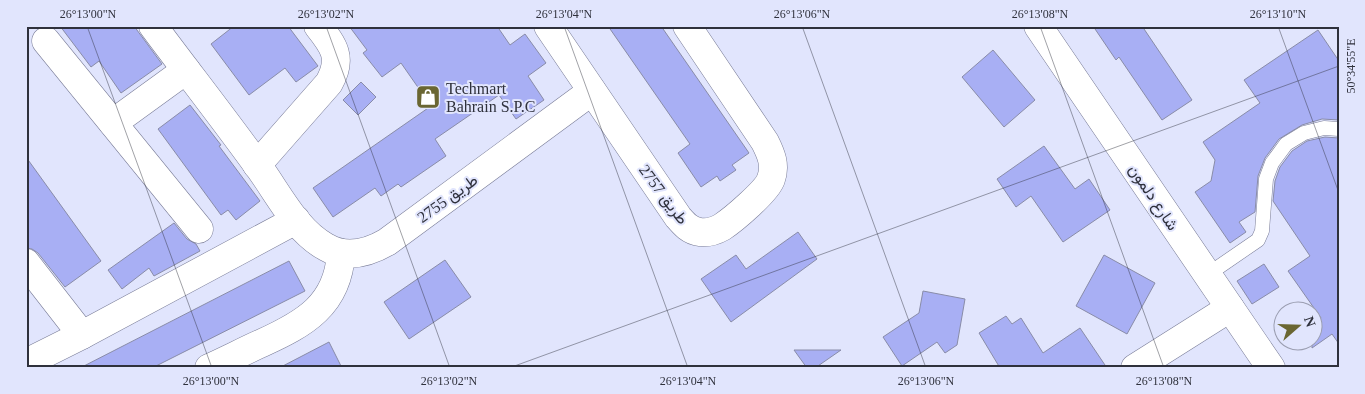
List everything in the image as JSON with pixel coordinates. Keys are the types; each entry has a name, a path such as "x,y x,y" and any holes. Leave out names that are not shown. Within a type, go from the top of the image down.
{"street":[{"name":"طريق 2755","path":"153,26 296,220 315,241 328,249 341,253 373,250 387,242 592,91"},
{"path":"257,165 329,83 335,72 337,60 333,48 318,26"},
{"name":"طريق 2757","path":"548,26 683,222 688,227 699,232 711,232 721,228 764,192 771,181 774,169 771,154 765,142 687,26"},
{"name":"شارع دلمون","path":"1038,26 1271,368"},
{"path":"46,41 200,229"},
{"path":"113,123 186,70"},
{"path":"26,363 296,220"},
{"path":"209,368 292,329 308,319 321,306 337,278 341,253"},
{"path":"26,263 82,335"},
{"path":"1135,368 1230,308"}],"lane":[{"path":"1207,274 1258,240 1262,230 1266,179 1272,163 1286,144 1304,133 1324,128 1339,129"}],"building":[{"path":"60,26 134,26 162,64 121,93 99,61 91,67"},
{"path":"234,26 288,26 318,66 296,82 285,68 249,95 211,44"},
{"path":"349,26 497,26 510,45 525,34 546,63 528,76 544,100 516,119 499,95 435,139 446,156 401,187 398,184 381,196 375,188 333,217 313,188 431,106 401,63 382,77 363,53 367,50"},
{"path":"608,26 661,26 749,153 732,165 736,170 720,181 717,176 701,187 678,153 690,144"},
{"path":"1093,26 1142,26 1192,100 1162,120 1119,57 1116,60"},
{"path":"1318,30 1339,61 1339,120 1322,119 1302,125 1279,139 1265,158 1258,176 1255,212 1239,222 1246,232 1230,243 1195,192 1211,181 1215,160 1203,142 1260,103 1244,80"},
{"path":"993,50 1035,100 1004,127 962,77"},
{"path":"361,82 376,97 358,115 343,100"},
{"path":"190,105 260,201 236,220 228,210 221,215 158,129"},
{"path":"1325,137 1339,138 1339,344 1332,334 1322,341 1322,302 1310,302 1288,271 1310,256 1273,201 1275,181 1280,167 1292,151 1307,141"},
{"path":"1044,146 1075,189 1089,179 1110,210 1063,242 1031,196 1016,207 997,179"},
{"path":"26,157 101,261 65,287 38,253 26,248"},
{"path":"174,223 187,239 196,244 200,251 154,276 149,268 122,289 108,270"},
{"path":"798,232 817,259 731,322 701,279 736,255 746,269"},
{"path":"1104,255 1155,283 1127,334 1076,306"},
{"path":"445,260 471,297 409,339 384,302"},
{"path":"289,261 305,291 152,368 80,368"},
{"path":"1264,264 1279,287 1252,304 1237,281"},
{"path":"923,291 965,299 957,345 945,353 937,342 902,366 883,337 919,313"},
{"path":"1006,316 1012,324 1021,318 1043,353 1080,328 1107,368 1000,368 979,333"},
{"path":"329,342 342,368 279,368"},
{"path":"794,350 841,350 815,368 807,368"}],"place":[{"name":"Techmart Bahrain S.P.C","path":"428,97"}]}
